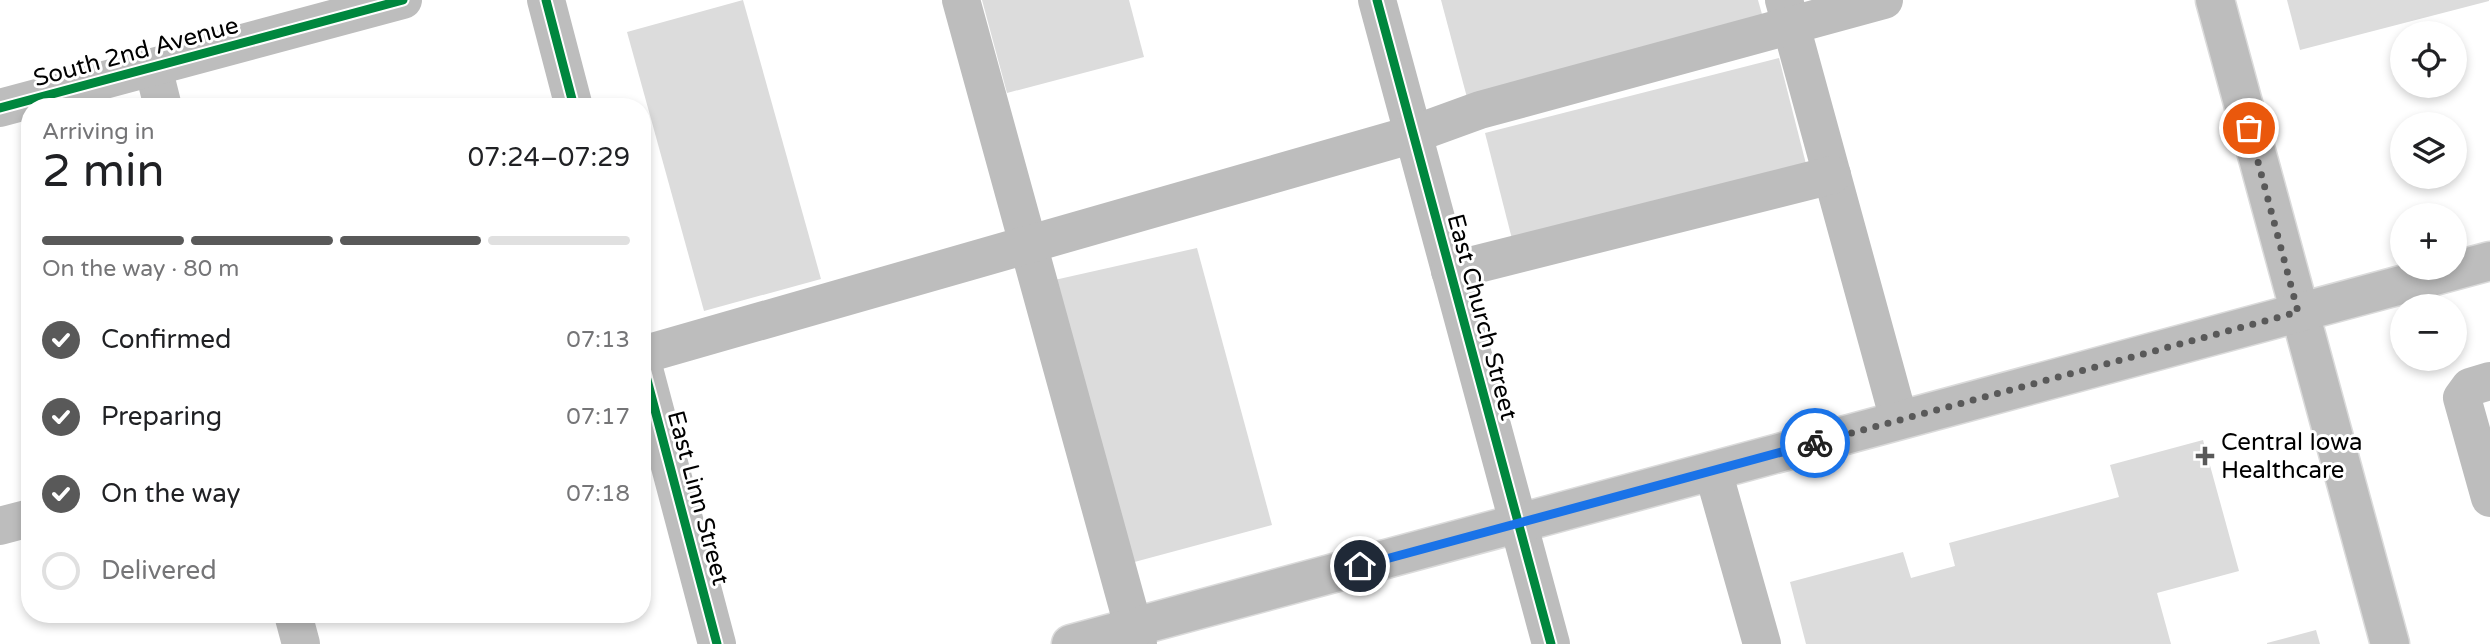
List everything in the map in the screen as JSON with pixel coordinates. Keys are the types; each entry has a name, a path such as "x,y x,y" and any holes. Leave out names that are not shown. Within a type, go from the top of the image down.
{"main road":[{"name":"South 2nd Avenue","path":"37,98 403,0"},
{"path":"546,0 572,98"},
{"path":"961,0 1136,636"},
{"name":"East Church Street","path":"1377,0 1551,644"},
{"path":"651,352 1413,134 1788,12 1885,0"},
{"path":"2215,0 2390,644"},
{"path":"1788,12 1899,420"},
{"path":"153,67 161,98"},
{"name":"South 2nd Avenue","path":"0,108 21,102"},
{"path":"1450,271 1832,174"},
{"path":"1070,644 1136,636 1518,523 2490,261"},
{"path":"2490,381 2470,387 2462,398 2490,498"},
{"name":"East Linn Street","path":"651,395 718,644"},
{"path":"1713,471 1762,644"},
{"path":"0,526 21,520"},
{"path":"295,623 301,644"}],"building":[{"path":"743,0 821,279 704,311 651,119 651,98 645,98 627,32"},
{"path":"982,0 1129,0 1144,57 1007,93"},
{"path":"1441,0 1758,0 1765,25 1469,105"},
{"path":"2287,0 2489,0 2412,21 2390,21 2390,27 2300,50"},
{"path":"1779,58 1806,164 1512,239 1485,133"},
{"path":"1197,248 1272,525 1127,564 1050,281"},
{"path":"2203,440 2239,571 2157,593 2171,644 1806,644 1790,582 1903,552 1911,578 1955,566 1949,543 2119,497 2110,465"},
{"path":"2316,630 2320,644 2267,644 2267,643"}],"cycle path":[{"path":"37,98 403,0"},
{"path":"546,0 572,98"},
{"path":"1377,0 1551,644"},
{"path":"0,108 21,102"},
{"path":"651,395 717,644"}],"way so far":[{"path":"1815,443 2298,312 2249,128"}],"place":[{"name":"Central Iowa Healthcare","path":"2205,456"}],"route":[{"path":"1360,566 1815,443"}]}
